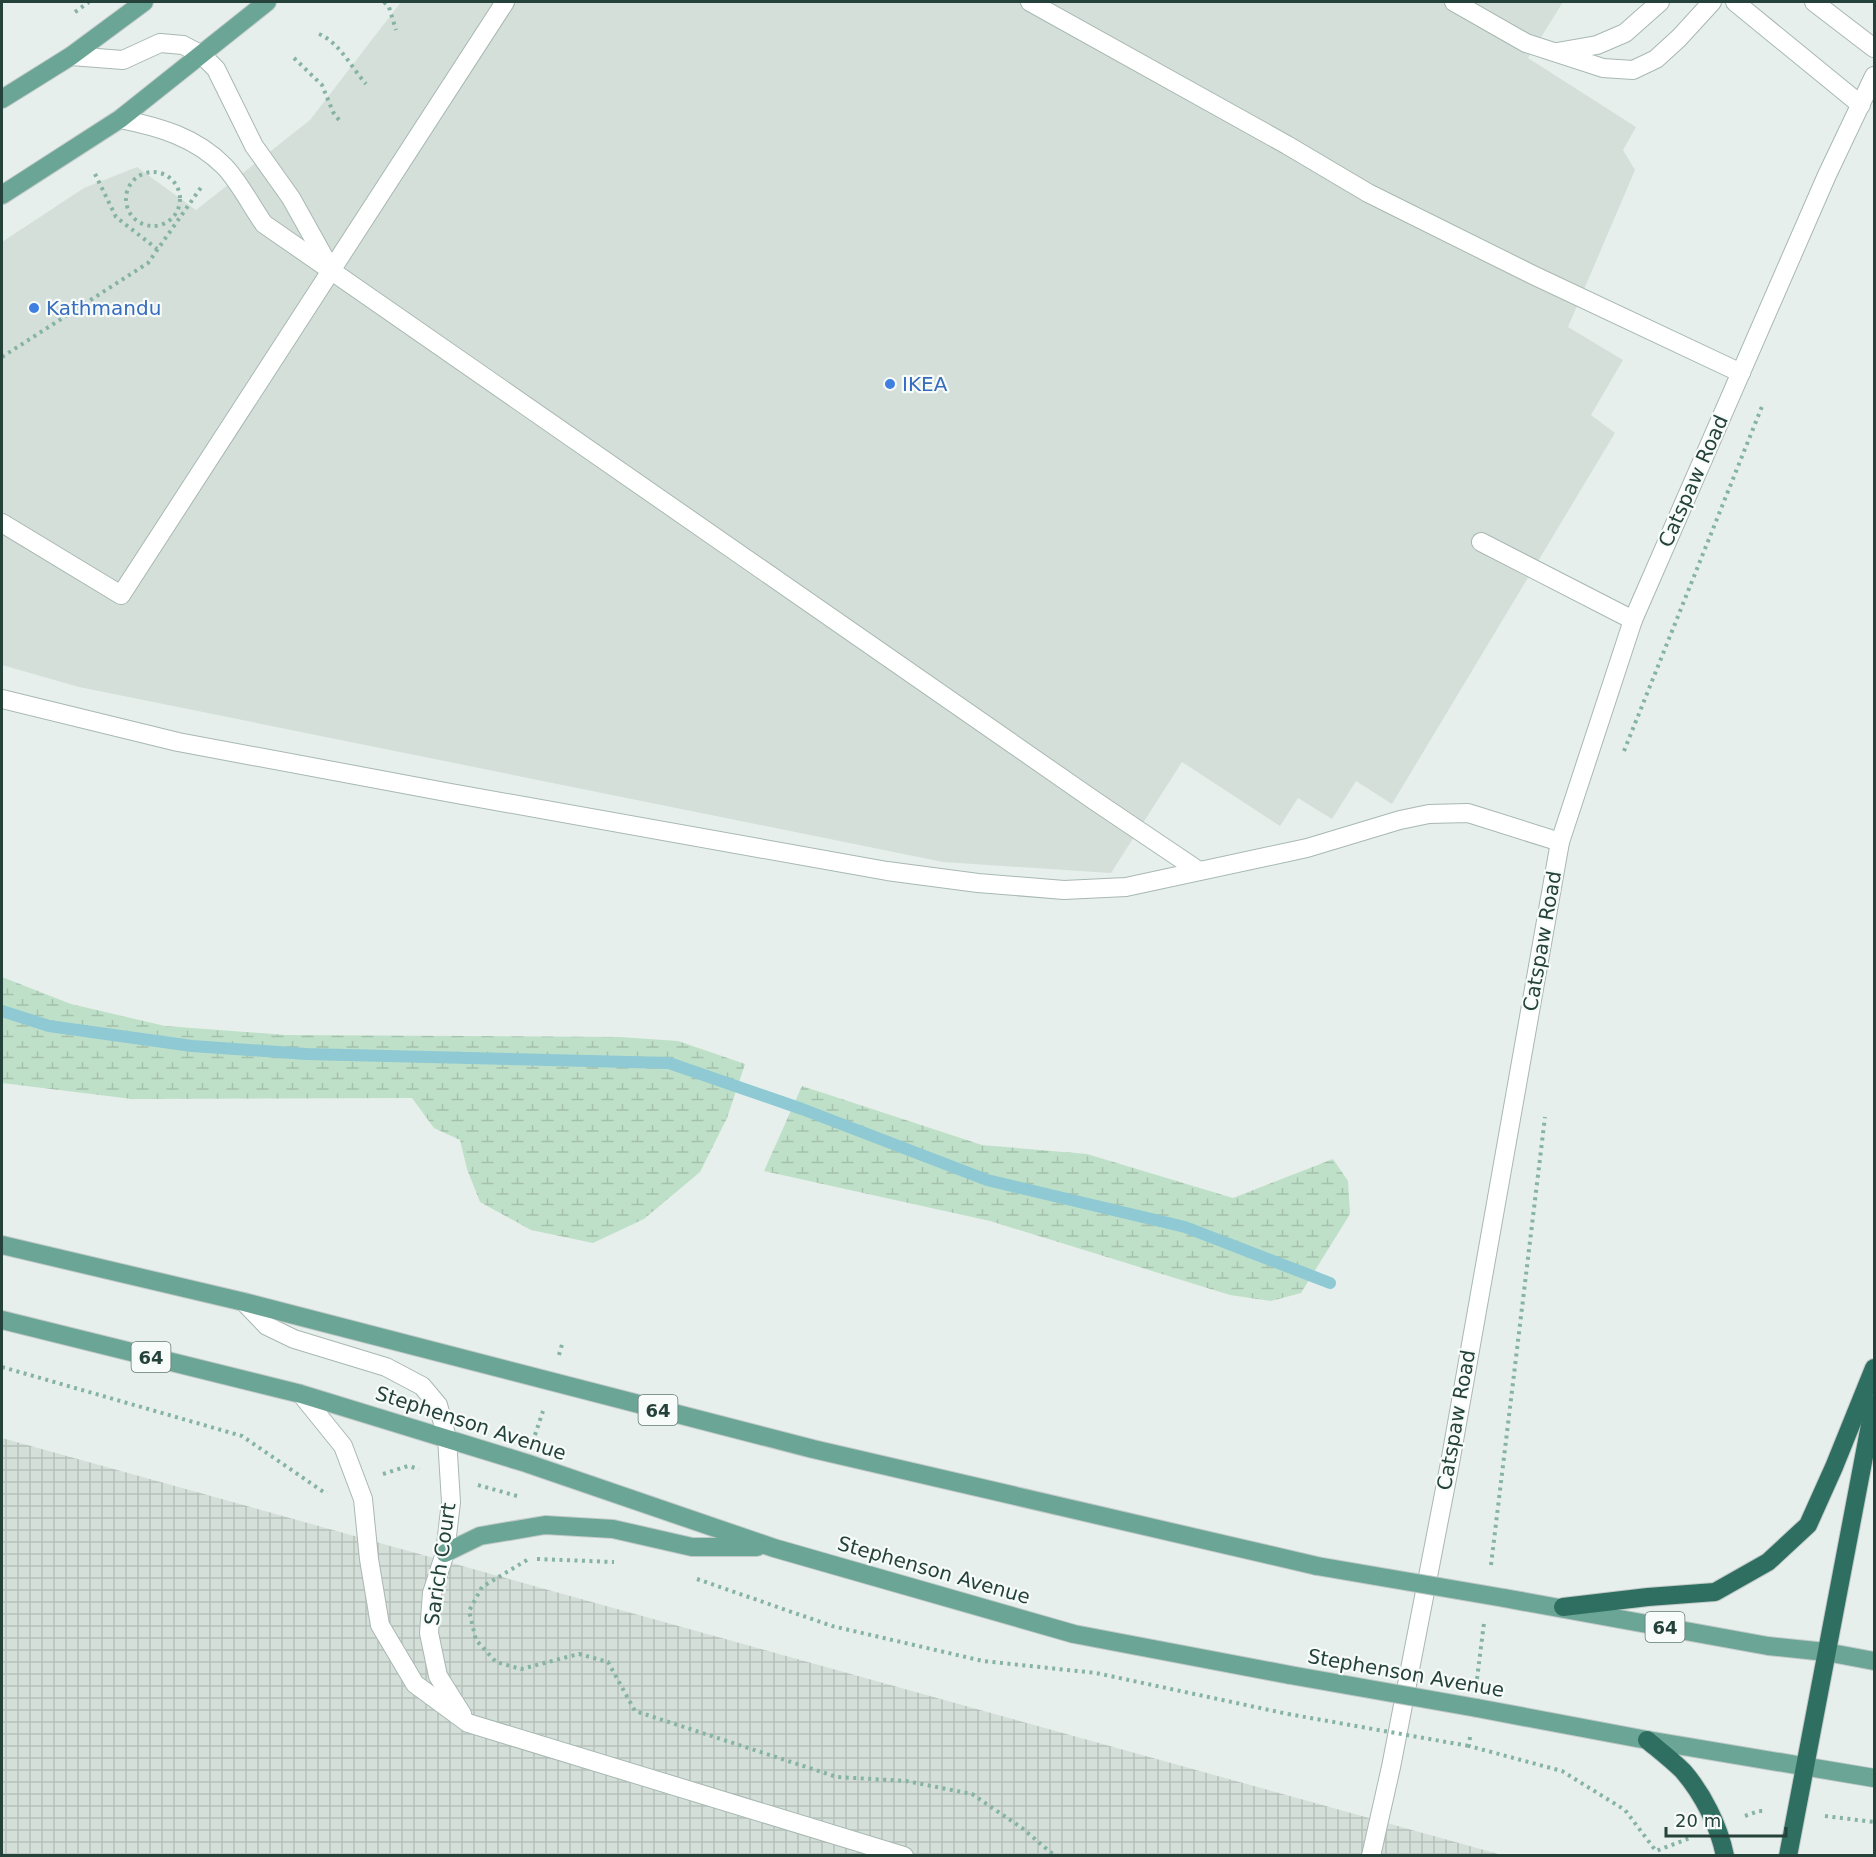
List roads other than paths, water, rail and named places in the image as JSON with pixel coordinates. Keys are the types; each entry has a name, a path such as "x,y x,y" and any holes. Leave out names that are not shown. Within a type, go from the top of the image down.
{"highway":[{"path":"1563,1607 1715,1592 1768,1562 1808,1526 1875,1368"},
{"path":"1788,1856 1875,1404"},
{"path":"1647,1740 1683,1772 1706,1806 1722,1840 1725,1856"}],"main road":[{"path":"2,99 71,56 144,2"},
{"path":"2,195 120,119 267,2"},
{"name":"64","path":"2,1245 244,1302 813,1449 1317,1566 1563,1607 1768,1646 1826,1652 1875,1661"},
{"name":"Stephenson Avenue","path":"2,1320 302,1394 526,1463 774,1548 1074,1634 1647,1740 1875,1778"},
{"path":"445,1553 480,1536 545,1525 613,1529 692,1547 774,1548"}],"street":[{"path":"2,523 121,595 505,2"},
{"path":"1030,2 1287,145 1368,193 1533,275 1741,373"},
{"path":"1454,2 1526,43 1603,68 1633,70 1656,59 1712,2"},
{"path":"1555,53 1597,45 1625,33 1660,2"},
{"path":"1735,2 1861,105"},
{"path":"1814,2 1875,48"},
{"path":"71,56 123,60 160,43 183,45 202,55 216,69 254,146 291,198 332,270"},
{"name":"Catspaw Road","path":"1371,1856 1449,1463 1560,842 1633,621 1827,176 1875,76"},
{"path":"120,119 157,126 193,141 225,167 264,224 1199,871"},
{"path":"1481,542 1633,621"},
{"path":"2,699 190,744 887,871 978,883 1064,890 1126,887 1307,848 1400,820 1429,814 1468,813 1560,842"},
{"name":"Sarich Court","path":"244,1302 267,1326 294,1339 386,1367 423,1386 438,1406 447,1438 451,1502 445,1553 432,1593 429,1633 438,1676 468,1723"},
{"path":"302,1394 343,1446 363,1498 369,1559 380,1625 415,1684 468,1723 904,1856"}],"waterway":[{"path":"2,1011 49,1026 192,1046 306,1054 669,1063 802,1109 987,1180 1185,1227 1330,1283"}],"place":[{"name":"Kathmandu","path":"34,308"},
{"name":"IKEA","path":"890,384"}]}
